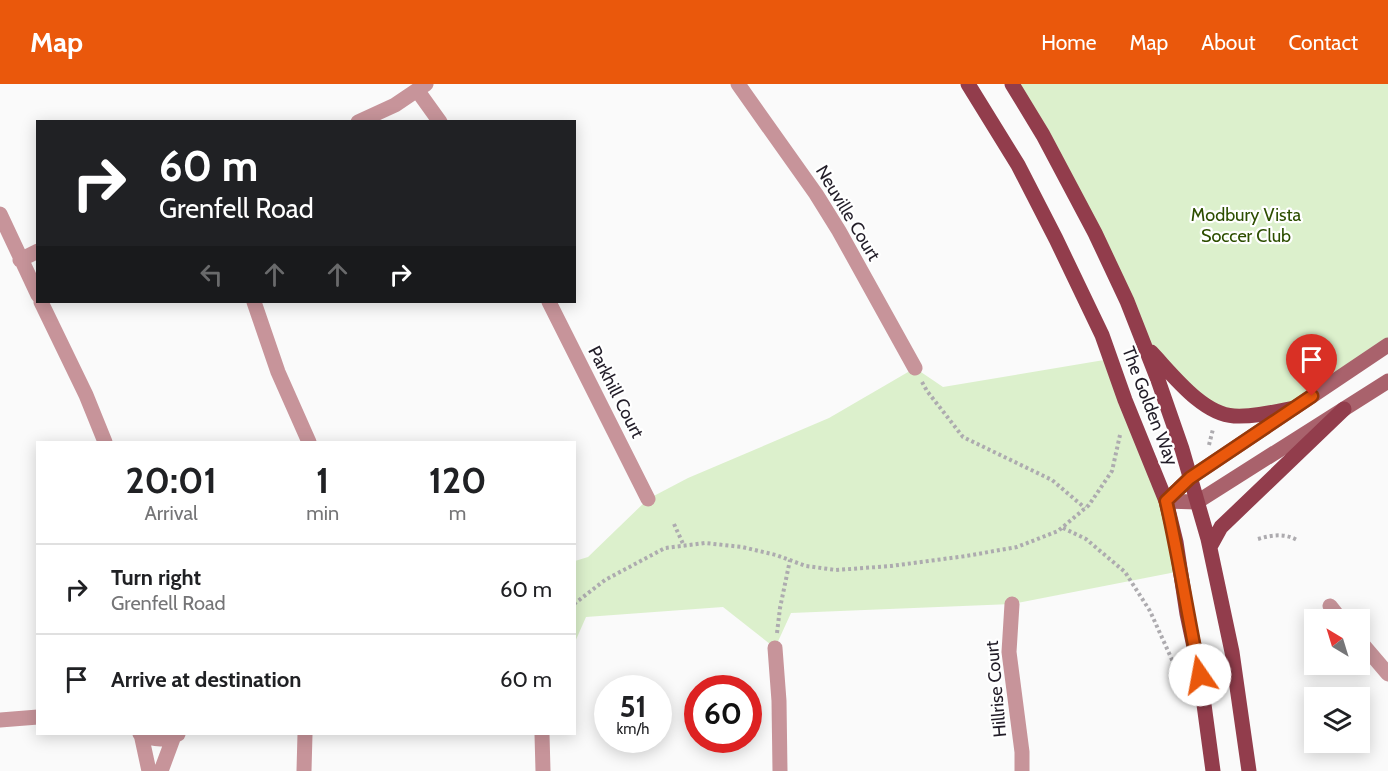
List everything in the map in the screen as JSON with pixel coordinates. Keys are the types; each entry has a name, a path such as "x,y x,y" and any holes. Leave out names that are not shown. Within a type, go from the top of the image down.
{"main road":[{"name":"The Golden Way","path":"968,84 1018,165 1056,239 1101,335 1166,501 1176,542 1187,614 1200,675 1213,771"},
{"name":"The Golden Way","path":"1012,84 1095,233 1127,301 1158,380 1190,478 1209,547 1232,652 1249,771"},
{"path":"1145,345 1185,387 1208,407 1219,413 1243,416 1294,408"},
{"path":"1166,501 1190,478 1388,345"},
{"path":"1166,501 1197,501 1388,381"},
{"path":"1209,547 1221,527 1344,409"}],"street":[{"name":"Neuville Court","path":"738,84 816,194 915,368"},
{"path":"362,120 394,105 422,87 439,120"},
{"path":"0,214 36,291"},
{"path":"20,260 36,252"},
{"path":"41,303 86,395 105,441"},
{"path":"254,303 278,372 309,441"},
{"name":"Parkhill Court","path":"550,303 648,500"},
{"name":"Hillrise Court","path":"1012,604 1009,652 1022,752 1022,771"},
{"path":"775,648 779,701 780,771"},
{"path":"1370,653 1388,674"},
{"path":"0,720 36,717"},
{"path":"141,735 148,771"},
{"path":"143,735 148,738 165,739 176,735"},
{"path":"161,771 176,735"},
{"path":"304,771 305,735"},
{"path":"542,735 543,771"}],"path":[{"path":"915,368 927,391 963,437 1052,480 1085,508"},
{"path":"576,602 605,580 665,548 705,543 742,547 776,555 806,566 836,570 891,566 1017,547 1058,531 1089,505 1112,471 1128,408"},
{"path":"1207,455 1214,425"},
{"path":"674,524 684,546"},
{"path":"1062,527 1086,540 1125,572 1150,611 1173,662"},
{"path":"1258,539 1274,535 1290,536 1297,540"},
{"path":"775,648 790,560"}],"green space":[{"name":"Modbury Vista Soccer Club","path":"1009,84 1388,84 1388,345 1294,408 1232,416 1199,400 1141,336"},
{"path":"1110,359 1166,501 1181,571 1012,604 791,613 775,648 723,607 586,617 576,640 576,561 588,557 648,499 688,478 829,418 915,368 943,387"}],"route":[{"path":"1200,675 1187,614 1176,542 1166,501 1190,478 1312,396"}]}
